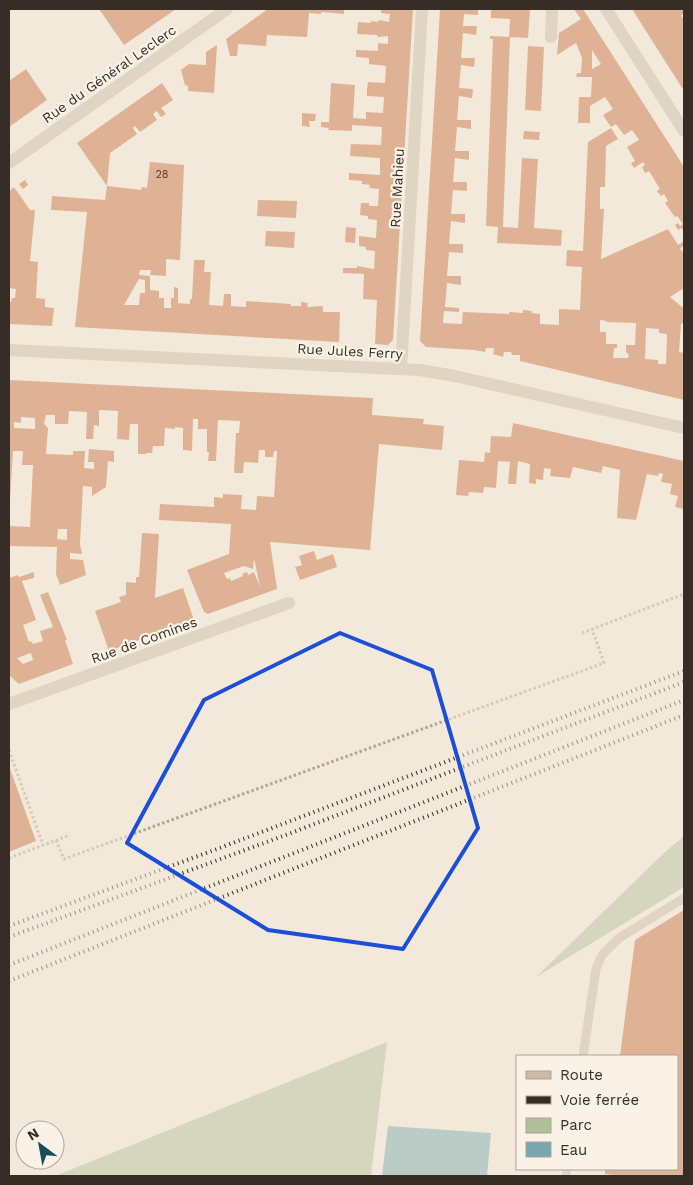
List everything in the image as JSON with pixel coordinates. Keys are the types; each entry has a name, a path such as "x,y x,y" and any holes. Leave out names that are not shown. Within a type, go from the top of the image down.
{"street":[{"name":"Rue du Général Leclerc","path":"9,163 228,9"},
{"name":"Rue Mahieu","path":"401,369 422,9"},
{"path":"551,37 552,9"},
{"path":"606,9 684,131"},
{"name":"Rue Jules Ferry","path":"9,350 401,369 455,376 684,428"},
{"name":"Rue de Comines","path":"9,704 289,603"}],"lane":[{"path":"584,1055 596,969 602,955 619,938 684,898"}],"path":[{"path":"582,632 684,594"},
{"path":"56,840 64,859 604,663 592,629"},
{"path":"9,750 43,845"},
{"path":"9,858 70,835"}],"highlighted area":[{"path":"340,633 432,670 478,828 403,949 268,930 127,843 204,700"}],"green space":[{"path":"684,836 684,887 536,977 664,853"},
{"path":"387,1042 371,1176 55,1176"}],"water":[{"path":"388,1126 491,1133 487,1176 382,1176"}],"building":[{"path":"99,9 176,9 124,45"},
{"path":"268,9 344,9 344,14 309,13 307,37 267,35 266,46 238,44 237,56 230,56 226,39"},
{"path":"381,9 413,9 393,340 388,345 375,344 377,300 363,299 364,274 343,273 343,268 357,268 357,266 374,269 375,251 366,250 366,247 359,246 359,236 376,238 377,220 368,219 368,216 360,215 361,203 369,203 369,206 378,206 379,189 369,188 370,185 362,184 362,181 349,180 349,173 380,175 380,158 350,156 351,144 381,145 382,127 352,125 352,131 328,130 329,128 321,127 321,122 329,122 331,83 355,85 353,118 366,119 366,112 383,113 384,97 367,96 367,89 368,82 385,83 386,66 369,64 369,58 356,57 356,50 378,51 378,43 388,44 388,36 378,37 377,35 357,34 358,22 371,23 371,21 378,22 379,20 389,22 390,14 381,13"},
{"path":"440,9 478,9 478,15 464,14 463,26 477,26 476,35 463,33 461,58 475,58 474,67 461,65 459,88 473,89 472,98 459,96 457,120 471,120 471,129 457,127 455,151 469,151 469,160 455,158 453,182 467,182 467,191 453,190 451,214 465,214 465,223 451,221 449,244 463,244 463,253 449,252 447,276 461,276 461,285 447,283 445,307 459,308 459,312 444,311 443,323 462,324 463,312 509,314 509,312 523,313 523,310 540,314 540,324 559,325 559,309 580,310 582,267 566,266 567,250 583,251 588,142 611,128 618,139 606,146 605,187 600,187 600,209 604,209 601,259 668,229 678,245 684,241 684,246 680,248 684,254 684,288 670,297 682,307 684,306 684,322 681,324 679,352 684,353 684,400 520,361 520,355 512,355 511,352 504,352 503,357 493,354 494,348 486,348 485,352 426,347 420,341","holes":["600,320 636,323 635,345 626,345 628,358 613,358 614,348 617,348 617,344 606,344 606,332 600,332","646,328 659,329 659,333 667,334 666,364 658,364 658,360 645,359"]},
{"path":"491,9 530,9 528,38 509,37 510,19 491,18"},
{"path":"574,9 583,9 684,167 684,232 681,228 678,230 675,225 678,223 680,226 683,224 677,216 675,217 665,203 668,201 664,194 661,196 657,191 660,189 649,171 645,173 642,167 645,165 643,162 634,168 631,163 635,161 627,147 639,140 632,130 624,135 616,124 611,127 603,115 613,109 605,97 590,106 590,123 578,123 579,97 591,97 592,77 576,77 577,73 581,73 582,58 576,43 557,55 559,33 581,19","holes":["592,50 601,64 592,69"]},
{"path":"632,9 684,9 684,14 681,15 684,20 684,91"},
{"path":"490,36 510,37 503,227 518,228 522,158 538,159 534,228 562,230 561,246 497,243 498,227 486,226 493,39 490,39"},
{"path":"217,45 214,93 188,91 188,86 185,85 181,70 189,64 206,65 206,52"},
{"path":"528,46 544,47 541,111 525,110"},
{"path":"26,69 47,100 9,127 9,81"},
{"path":"162,83 173,100 161,108 166,114 161,117 157,111 153,114 157,120 140,132 135,126 133,128 137,134 110,153 107,186 77,143"},
{"path":"302,113 316,114 315,121 309,121 310,127 302,126"},
{"path":"524,131 540,132 539,140 523,139"},
{"path":"150,162 184,165 180,260 166,259 166,276 150,275 151,270 140,270 139,275 150,276 150,290 159,291 159,298 164,298 164,308 171,308 171,298 174,298 174,287 178,288 178,303 190,304 190,299 192,299 194,260 205,260 204,272 211,272 209,305 223,306 224,294 231,294 231,306 246,307 246,301 291,304 291,306 301,306 301,302 308,303 307,307 323,306 323,312 340,312 339,342 75,327 87,212 51,210 52,196 105,200 107,186 141,190 142,187 147,188","holes":["139,279 145,280 145,293 140,293 139,305 124,305"]},
{"path":"25,180 28,185 23,189 19,184"},
{"path":"14,187 30,210 35,210 30,261 38,262 36,298 45,299 45,307 54,308 52,326 9,324 9,302 11,302 12,298 15,298 16,289 9,288 9,191"},
{"path":"258,200 297,201 296,218 257,216"},
{"path":"346,227 356,228 355,243 345,242"},
{"path":"266,231 295,232 294,248 265,246"},
{"path":"9,380 373,398 372,415 424,419 423,424 444,426 442,450 379,444 370,550 270,542 277,589 208,614 204,612 187,570 229,554 231,524 159,520 160,504 214,507 214,497 223,498 223,494 242,495 241,509 256,510 257,496 274,497 277,451 274,451 273,457 265,457 265,450 259,450 258,463 244,462 243,473 234,473 236,433 239,433 240,421 218,420 216,461 208,461 207,429 198,429 198,419 193,419 192,451 183,450 183,428 175,427 175,429 165,428 164,446 153,446 152,453 138,454 138,424 130,424 129,440 117,439 118,411 99,410 99,426 94,425 93,439 86,439 87,412 69,411 68,424 55,424 55,415 46,415 44,424 48,428 46,454 73,455 73,451 85,451 84,468 94,469 94,462 88,462 89,449 114,451 114,462 108,461 106,487 92,496 92,487 83,486 80,544 82,554 70,553 70,559 83,560 86,575 60,585 56,574 57,547 9,546 9,526 30,527 33,465 22,465 23,451 13,451 9,500","holes":["21,417 35,418 35,429 14,428 14,422 21,423","58,529 67,529 67,540 57,539","254,558 260,587 254,572 248,575 247,572 244,573 242,574 243,576 231,581 230,578 227,579 224,573 244,566 253,569"]},
{"path":"513,423 684,461 684,509 675,507 678,496 670,494 672,484 661,482 663,474 659,473 658,476 647,474 636,520 617,518 620,470 603,466 601,473 573,467 570,478 550,476 551,469 544,468 543,480 536,479 536,484 529,483 530,464 518,461 516,484 508,484 510,462 498,461 496,488 484,487 483,493 469,492 468,496 456,495 459,460 484,462 485,452 490,453 491,436 511,437"},
{"path":"142,533 159,534 155,598 183,588 194,620 109,651 95,611 121,602 119,597 126,595 126,582 136,583 136,577 139,577"},
{"path":"314,551 317,560 333,554 337,567 300,580 295,567 302,565 299,556"},
{"path":"34,572 34,578 22,581 36,620 23,625 29,642 31,641 33,644 43,641 40,631 53,627 40,595 48,592 67,640 65,640 73,664 19,684 9,675 9,578 18,575 19,577","holes":["31,653 33,660 23,664 17,658"]},
{"path":"9,766 36,841 9,852"},
{"path":"684,910 684,1176 605,1174 605,1170 678,1170 678,1055 620,1055 635,940"}],"railway":[{"path":"9,926 684,671"},
{"path":"9,937 283,836 684,682"},
{"path":"9,965 684,700"},
{"path":"9,981 684,715"}]}
